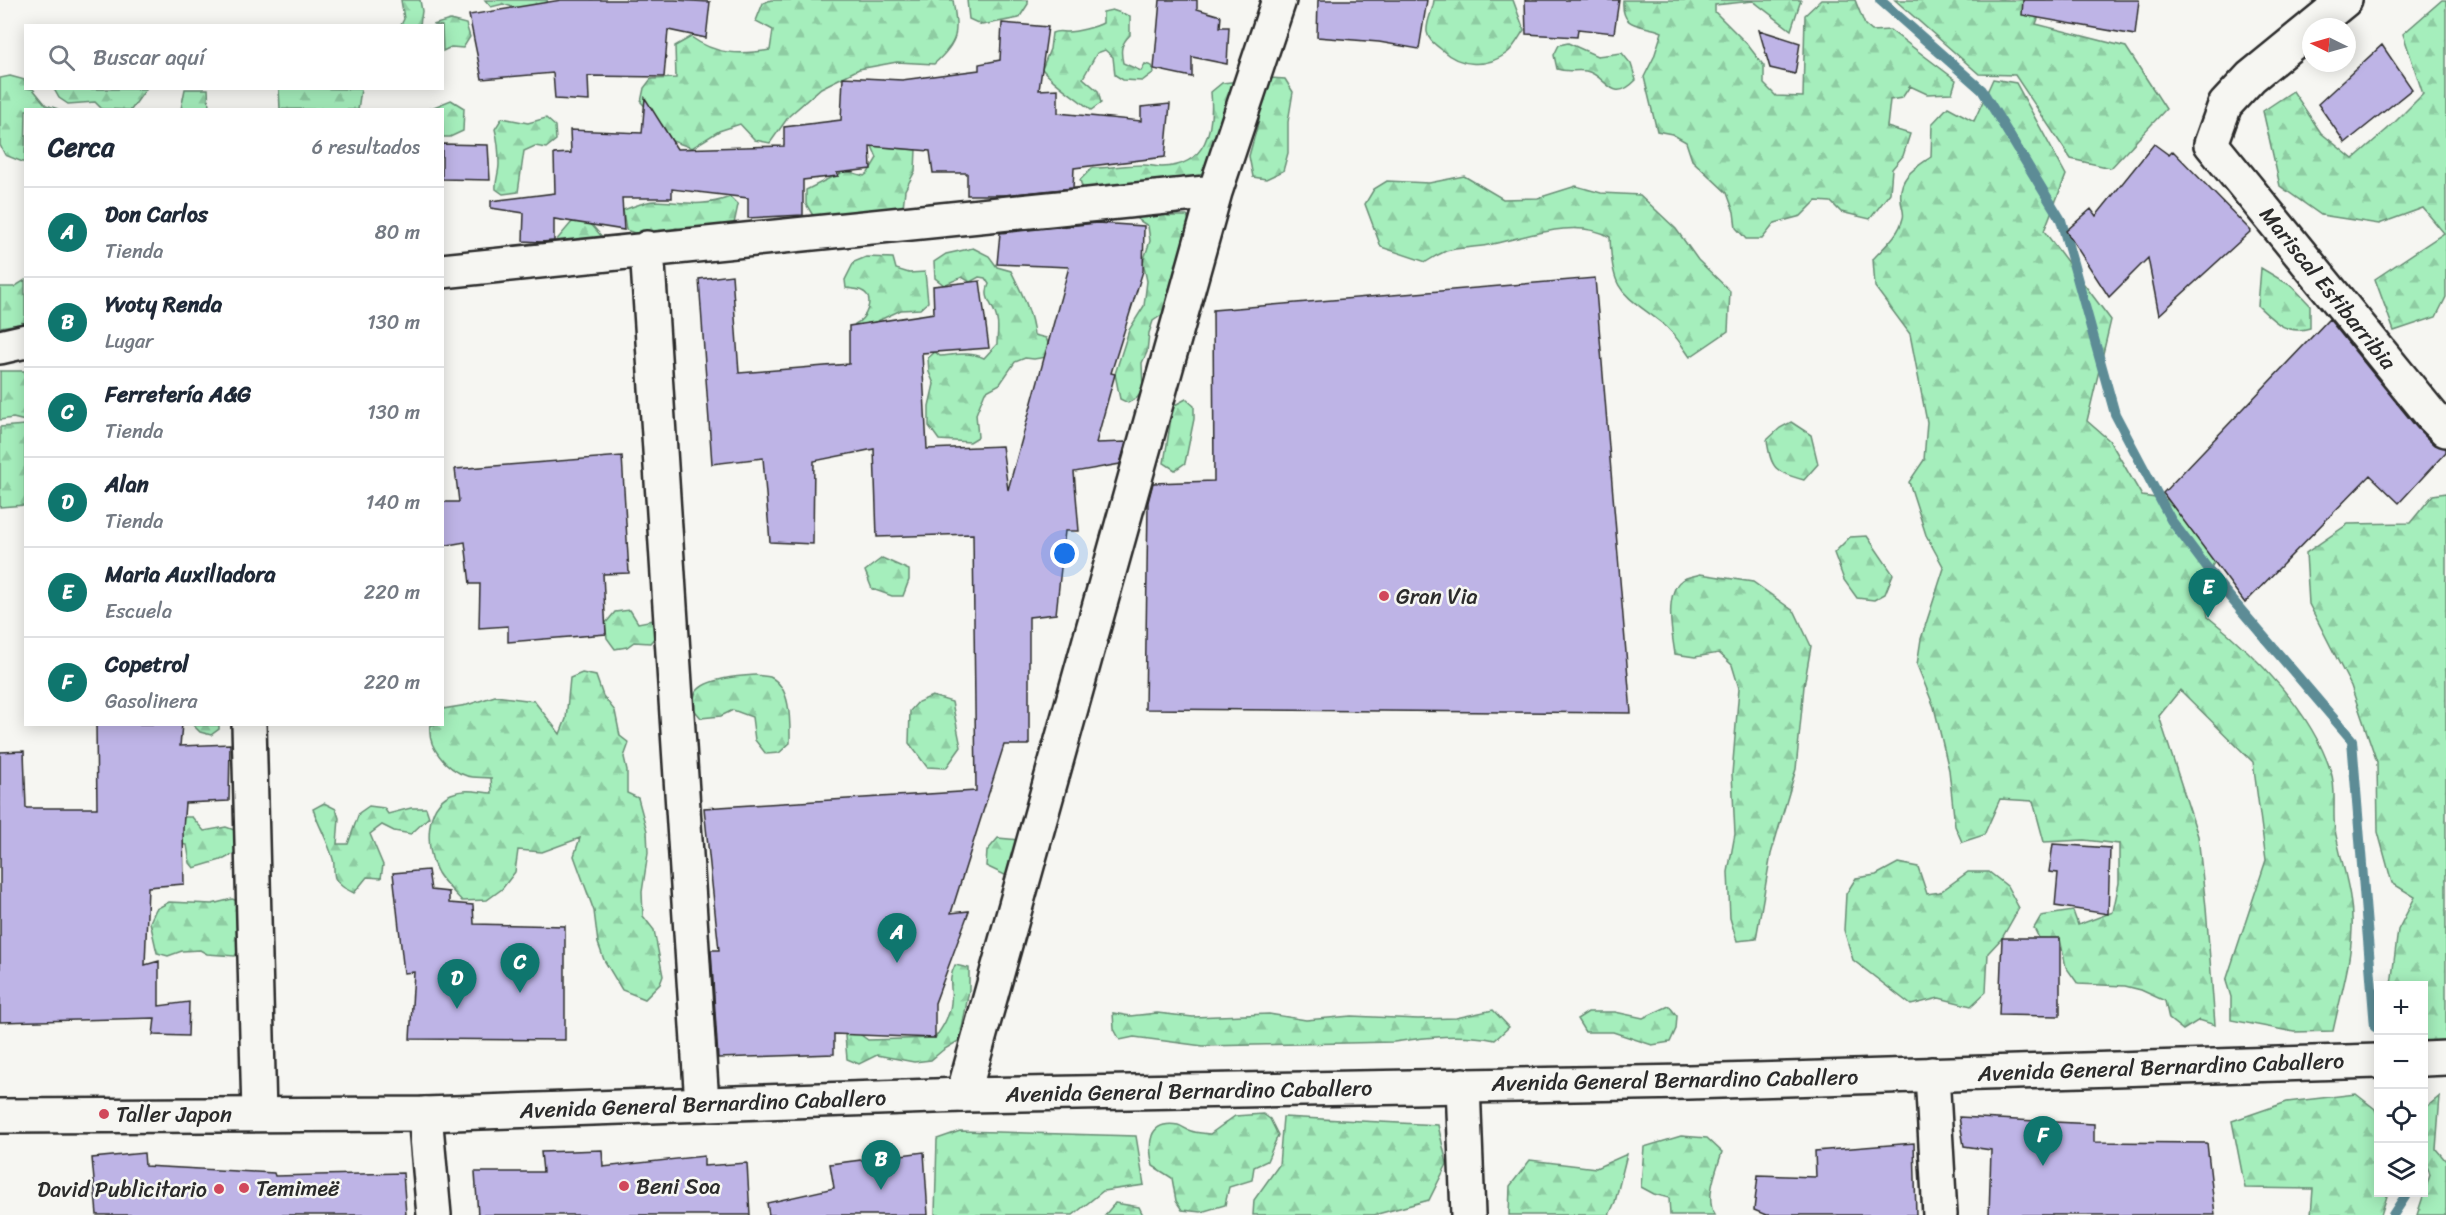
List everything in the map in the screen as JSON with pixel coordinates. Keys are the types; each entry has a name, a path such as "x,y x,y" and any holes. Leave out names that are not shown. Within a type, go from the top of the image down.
{"street":[{"path":"963,1095 1215,192 1279,0"},
{"path":"2323,18 2345,0"},
{"name":"Mariscal Estibarribia","path":"2302,35 2251,77 2225,105 2211,144 2432,416 2446,430"},
{"path":"444,271 1215,192"},
{"path":"647,249 702,1104"},
{"path":"0,347 24,341"},
{"path":"249,726 259,1114"},
{"path":"2428,1059 2446,1058"},
{"name":"Avenida General Bernardino Caballero","path":"1,1114 424,1114 963,1095 1689,1082 2374,1061"},
{"path":"1932,1074 1940,1215"},
{"path":"1463,1085 1468,1215"},
{"path":"424,1114 434,1215"}],"green space":[{"path":"401,0 420,0 422,11 420,24 402,24 404,19"},
{"path":"485,0 547,0 553,19 503,4 491,7"},
{"path":"771,0 953,0 956,20 955,35 949,49 934,64 897,62 859,69 821,88 789,116 770,143 755,140 740,124 719,131 692,148 672,141 662,125 641,102 644,88 651,79 676,78 675,46 691,37 710,47 729,52 749,53 770,50 773,30 756,21 763,3"},
{"path":"967,0 1028,0 1028,4 1019,18 982,25 969,19"},
{"path":"1434,0 1513,0 1524,30 1512,48 1499,58 1474,64 1457,60 1435,44 1428,35 1428,24"},
{"path":"1623,0 1801,0 1791,30 1753,1 1715,5 1715,12 1747,44 1764,66 1764,84 1776,96 1803,97 1805,15 1821,0 1855,0 1865,25 1872,31 1890,30 1956,80 1952,93 1927,94 1910,86 1902,98 1890,100 1887,127 1910,134 1903,156 1892,169 1890,193 1870,219 1841,212 1831,202 1816,201 1801,216 1775,223 1762,239 1746,239 1736,228 1734,212 1727,193 1692,160 1686,142 1672,134 1657,131 1644,77 1654,57 1662,32 1629,21 1623,10"},
{"path":"1895,0 2045,0 2036,24 2126,47 2166,109 2111,168 2071,159 2015,75 1979,74"},
{"path":"2442,0 2446,0 2446,297 2436,317 2394,331 2375,279 2444,233 2423,208 2379,224 2321,215 2280,186 2263,111 2293,91 2321,133 2353,159 2423,94 2403,34"},
{"path":"1112,10 1130,16 1130,35 1122,48 1123,63 1141,71 1145,64 1152,66 1154,72 1142,81 1123,80 1115,75 1113,57 1105,50 1097,53 1083,78 1098,91 1101,103 1091,110 1059,86 1042,69 1050,49 1052,33 1075,31 1100,25 1103,23 1103,12"},
{"path":"450,20 466,24 470,37 463,48 451,47 444,50 444,24 436,24"},
{"path":"1568,43 1597,56 1622,53 1631,64 1636,80 1628,87 1615,90 1586,71 1557,69 1554,55 1559,45"},
{"path":"10,76 24,80 24,90 34,90 46,105 55,108 24,108 24,163 5,155 0,145 0,78"},
{"path":"1270,78 1285,79 1293,92 1288,122 1288,153 1283,171 1266,179 1253,177 1249,156 1259,120 1258,107"},
{"path":"1993,79 2016,83 2066,175 2044,231 2111,320 2087,421 2110,441 2142,496 2177,501 2223,547 2203,582 2208,617 2263,667 2297,707 2311,728 2331,772 2334,786 2335,830 2349,891 2352,916 2350,955 2333,1031 2294,1032 2231,1020 2231,997 2226,981 2266,860 2253,762 2180,690 2159,716 2198,836 2215,1025 2199,1020 2183,1030 2169,1019 2165,1001 2141,990 2125,986 2078,984 2066,967 2060,939 2039,938 2034,928 2041,916 2073,911 2078,925 2113,912 2119,883 2119,844 2084,840 2044,842 2033,801 2000,799 1984,835 1962,842 1955,826 1949,770 1934,707 1917,665 1921,639 1944,568 1926,535 1909,482 1924,460 1927,422 1910,334 1875,287 1873,259 1891,240 1901,224 1904,214 1901,192 1905,179 1914,169 1931,157 1932,124 1948,107 1974,121"},
{"path":"1240,81 1209,185 1083,190 1080,180 1092,168 1143,165 1162,167 1177,165 1189,160 1198,153 1209,132 1211,92 1222,83"},
{"path":"55,90 145,90 132,108 101,108 95,102 68,104 59,98"},
{"path":"185,90 208,90 209,108 181,108"},
{"path":"279,90 361,90 358,108 280,108"},
{"path":"451,100 464,108 463,131 450,137 444,137 444,108 431,108"},
{"path":"502,118 528,123 546,118 555,126 556,140 546,148 535,146 524,151 518,192 503,194 496,189 499,160 495,129"},
{"path":"872,146 916,150 915,171 905,190 903,208 858,211 815,219 806,204 806,190 838,176 843,170 864,176 877,158"},
{"path":"1464,176 1503,199 1538,198 1576,186 1601,193 1640,195 1676,229 1698,260 1730,291 1728,331 1690,357 1667,327 1622,290 1613,270 1610,237 1596,231 1566,229 1549,231 1488,245 1446,251 1426,262 1381,247 1365,204 1374,189 1387,181 1429,183"},
{"path":"730,197 738,205 734,224 701,233 676,228 657,234 640,235 626,230 623,210 643,203 655,201 701,203"},
{"path":"1138,208 1163,208 1168,216 1187,216 1194,232 1166,312 1153,321 1149,333 1147,352 1142,363 1143,390 1137,398 1128,403 1120,399 1115,374 1129,330 1144,306 1147,281 1143,262 1150,241 1148,226 1134,217"},
{"path":"572,222 590,223 604,239 554,243"},
{"path":"973,248 989,256 997,267 1011,271 1028,310 1034,335 1046,338 1053,356 1025,358 1015,362 1000,384 985,392 976,414 978,437 970,442 939,440 929,426 929,406 934,384 929,372 928,358 935,352 940,356 968,354 984,358 997,344 998,323 988,298 989,284 985,278 979,277 970,282 962,277 944,285 935,278 934,262 946,254"},
{"path":"866,257 893,258 896,269 909,273 925,272 928,302 920,309 901,310 852,333 855,324 866,313 869,303 866,294 862,291 846,288 845,280 854,262"},
{"path":"2261,268 2293,287 2310,305 2310,328 2294,330 2281,326 2258,306"},
{"path":"24,281 24,323 0,327 0,287 14,287"},
{"path":"0,371 24,371 24,421 13,418 0,420"},
{"path":"1186,399 1194,406 1194,419 1185,463 1175,470 1164,463 1173,406"},
{"path":"1791,422 1811,435 1818,464 1804,480 1781,472 1773,464 1769,450 1767,440"},
{"path":"24,425 24,505 0,507 0,427"},
{"path":"2446,493 2446,1048 2428,1045 2428,981 2392,981 2398,930 2415,897 2392,883 2378,832 2377,762 2351,686 2309,604 2306,553 2348,524 2410,523 2433,495"},
{"path":"1867,536 1893,574 1885,594 1874,600 1857,598 1844,580 1834,553 1850,537"},
{"path":"882,558 909,570 909,580 903,596 892,596 872,589 865,571"},
{"path":"1700,574 1753,582 1795,612 1811,646 1804,686 1796,769 1771,854 1756,939 1737,941 1730,918 1728,872 1735,834 1732,774 1739,688 1732,665 1719,653 1695,657 1675,654 1671,625 1673,594 1676,586 1682,580"},
{"path":"630,610 638,623 653,620 655,635 650,643 634,642 627,647 615,649 607,638 605,624 615,612"},
{"path":"582,673 596,676 603,696 615,711 620,736 629,743 624,757 627,770 627,793 638,798 647,831 648,853 642,892 643,916 654,930 663,976 660,984 645,999 622,990 604,960 598,943 594,911 574,856 580,838 542,852 518,850 515,872 502,889 487,900 462,901 438,873 431,853 429,841 432,818 442,800 461,791 492,793 491,778 470,777 459,773 439,756 434,748 431,741 431,726 444,726 444,709 467,705 495,696 534,701 560,734 566,719 570,678"},
{"path":"756,675 770,677 777,682 786,697 790,743 779,753 766,754 755,740 752,717 733,710 721,716 701,718 692,707 696,692 707,684 724,679"},
{"path":"932,696 952,702 961,747 946,768 927,767 909,743 910,711 918,702"},
{"path":"194,726 219,726 219,729 211,735 200,732"},
{"path":"324,803 336,809 339,818 337,844 348,844 359,813 369,806 384,808 388,814 411,808 426,808 429,817 411,834 394,831 382,825 370,834 383,865 381,878 367,877 354,893 346,889 335,878 334,861 313,809"},
{"path":"192,817 204,831 226,827 237,831 237,852 224,859 194,868 190,863 187,845 178,844 179,820"},
{"path":"998,838 1019,840 1009,877 986,866 987,851"},
{"path":"1898,863 1918,867 1927,894 1940,892 1968,872 1989,872 2007,886 2019,908 2002,938 1988,953 1986,992 1971,1006 1939,998 1911,1005 1853,960 1844,930 1846,894 1856,878 1876,875"},
{"path":"232,899 247,904 243,943 235,956 207,954 200,950 182,951 168,956 157,953 150,922 156,909 169,902 212,904"},
{"path":"955,965 969,968 969,990 960,1040 931,1060 914,1062 877,1055 859,1064 847,1059 845,1036 851,1028 868,1040 935,1038 949,1013 951,976"},
{"path":"1669,1006 1677,1016 1676,1029 1670,1042 1652,1045 1613,1032 1585,1032 1577,1019 1588,1012 1615,1012 1643,1018"},
{"path":"1493,1010 1509,1027 1495,1040 1444,1037 1394,1042 1203,1046 1134,1037 1120,1040 1114,1029 1113,1013 1130,1016 1157,1013 1193,1017 1269,1014 1306,1020 1351,1016 1456,1018"},
{"path":"2356,1094 2374,1108 2374,1197 2387,1197 2381,1215 2311,1215 2313,1189 2245,1188 2232,1121 2287,1102"},
{"path":"2440,1096 2436,1149 2446,1161 2446,1215 2417,1215 2423,1197 2428,1197 2430,1175 2428,1169 2428,1106"},
{"path":"1263,1114 1270,1119 1278,1135 1267,1161 1254,1167 1252,1180 1229,1187 1225,1205 1201,1212 1182,1210 1176,1201 1172,1178 1153,1166 1150,1150 1155,1130 1168,1124 1178,1125 1193,1132 1210,1134 1235,1116"},
{"path":"1283,1117 1438,1125 1447,1164 1429,1200 1374,1215 1253,1215 1254,1200 1279,1165"},
{"path":"960,1131 1136,1136 1144,1185 1103,1191 1073,1215 935,1215 937,1139"},
{"path":"1681,1136 1707,1138 1722,1152 1711,1193 1715,1215 1670,1215 1669,1198 1641,1187 1644,1147"},
{"path":"1627,1154 1615,1202 1609,1215 1509,1215 1510,1186 1530,1160 1596,1168"},
{"path":"1115,1203 1139,1207 1143,1215 1105,1215"}],"building":[{"path":"561,0 710,2 706,38 668,30 664,77 588,76 589,101 555,99 553,73 482,79 469,15"},
{"path":"1160,0 1197,0 1197,9 1221,16 1220,27 1229,27 1227,64 1192,57 1192,77 1154,69"},
{"path":"1318,0 1427,0 1419,49 1379,42 1317,37"},
{"path":"1525,0 1619,0 1614,33 1578,29 1577,37 1526,34"},
{"path":"2023,0 2139,0 2135,35 2022,15"},
{"path":"1002,23 1048,27 1039,90 1058,89 1058,113 1141,121 1141,107 1170,104 1165,157 1074,168 1073,188 1004,195 967,195 967,173 933,173 930,151 870,146 871,169 803,180 803,215 748,218 748,198 672,189 672,198 622,198 624,230 554,219 554,241 541,242 523,241 524,213 491,208 491,201 555,193 554,154 571,153 570,130 642,133 645,98 677,149 784,146 784,127 841,120 843,77 902,80 979,70 979,64 1000,60"},
{"path":"1759,30 1800,43 1795,74 1770,68"},
{"path":"2382,45 2412,89 2345,143 2318,104 2353,72 2356,72 2356,69"},
{"path":"444,144 488,145 490,180 444,179"},
{"path":"2154,144 2169,155 2173,151 2251,231 2159,315 2148,258 2109,297 2066,231 2091,209 2096,216"},
{"path":"1097,223 1144,226 1143,271 1111,373 1115,374 1096,443 1126,442 1120,464 1074,472 1079,531 1065,531 1056,614 1029,617 1029,745 1004,745 951,913 969,911 935,1003 935,1038 834,1034 834,1054 718,1058 711,950 719,950 704,808 976,791 973,534 877,537 874,449 814,461 813,544 770,542 763,458 712,464 699,279 732,275 739,373 849,364 849,326 934,313 933,286 980,281 989,348 922,353 927,449 1002,446 1008,490 1069,267 997,264 1000,233"},
{"name":"Gran Via","path":"1595,278 1631,713 1145,709 1148,502 1153,483 1214,481 1213,310"},
{"path":"2329,319 2417,428 2433,444 2446,448 2446,452 2399,503 2370,475 2245,603 2163,493"},
{"path":"622,456 629,573 603,574 606,634 508,642 508,626 479,628 480,584 470,584 465,542 444,546 444,502 459,502 455,469"},
{"path":"96,726 182,726 180,746 230,744 229,801 185,803 184,884 148,887 145,965 159,961 159,1006 189,1002 188,1036 153,1035 155,1018 0,1022 0,752 24,751 26,808 97,808"},
{"path":"2053,844 2110,848 2108,914 2055,906 2058,873 2049,872"},
{"path":"428,870 431,890 449,892 449,903 473,905 474,924 565,926 565,1040 410,1039 414,972 404,973 393,873"},
{"path":"2002,938 2060,938 2060,1016 1999,1015"},
{"path":"1959,1117 2094,1124 2094,1142 2207,1143 2215,1215 1989,1215 1991,1150 1964,1146"},
{"path":"1914,1143 1916,1215 1766,1215 1754,1210 1758,1175 1816,1177 1815,1151"},
{"path":"602,1150 603,1167 704,1156 704,1166 747,1163 750,1215 478,1215 475,1172 543,1172 541,1152"},
{"path":"924,1152 928,1215 769,1215 767,1203 834,1188 830,1164"},
{"path":"144,1153 145,1166 274,1173 275,1176 403,1173 406,1215 97,1215 92,1158"}],"waterway":[{"path":"1880,0 1982,90 2061,220 2115,414 2171,520 2223,589 2352,740 2374,1015"},
{"path":"2393,1215 2405,1197"}],"place":[{"name":"Gran Via","path":"1384,596"},
{"name":"Maria Auxiliadora","path":"2208,618"},
{"name":"Don Carlos","path":"897,963"},
{"name":"Ferretería A&G","path":"520,993"},
{"name":"Alan","path":"457,1009"},
{"name":"Taller Japon","path":"104,1114"},
{"name":"Copetrol","path":"2043,1166"},
{"name":"Beni Soa","path":"624,1186"},
{"name":"Temimeë","path":"244,1188"},
{"name":"David Publicitario","path":"219,1189"},
{"name":"Yvoty Renda","path":"881,1190"}]}
